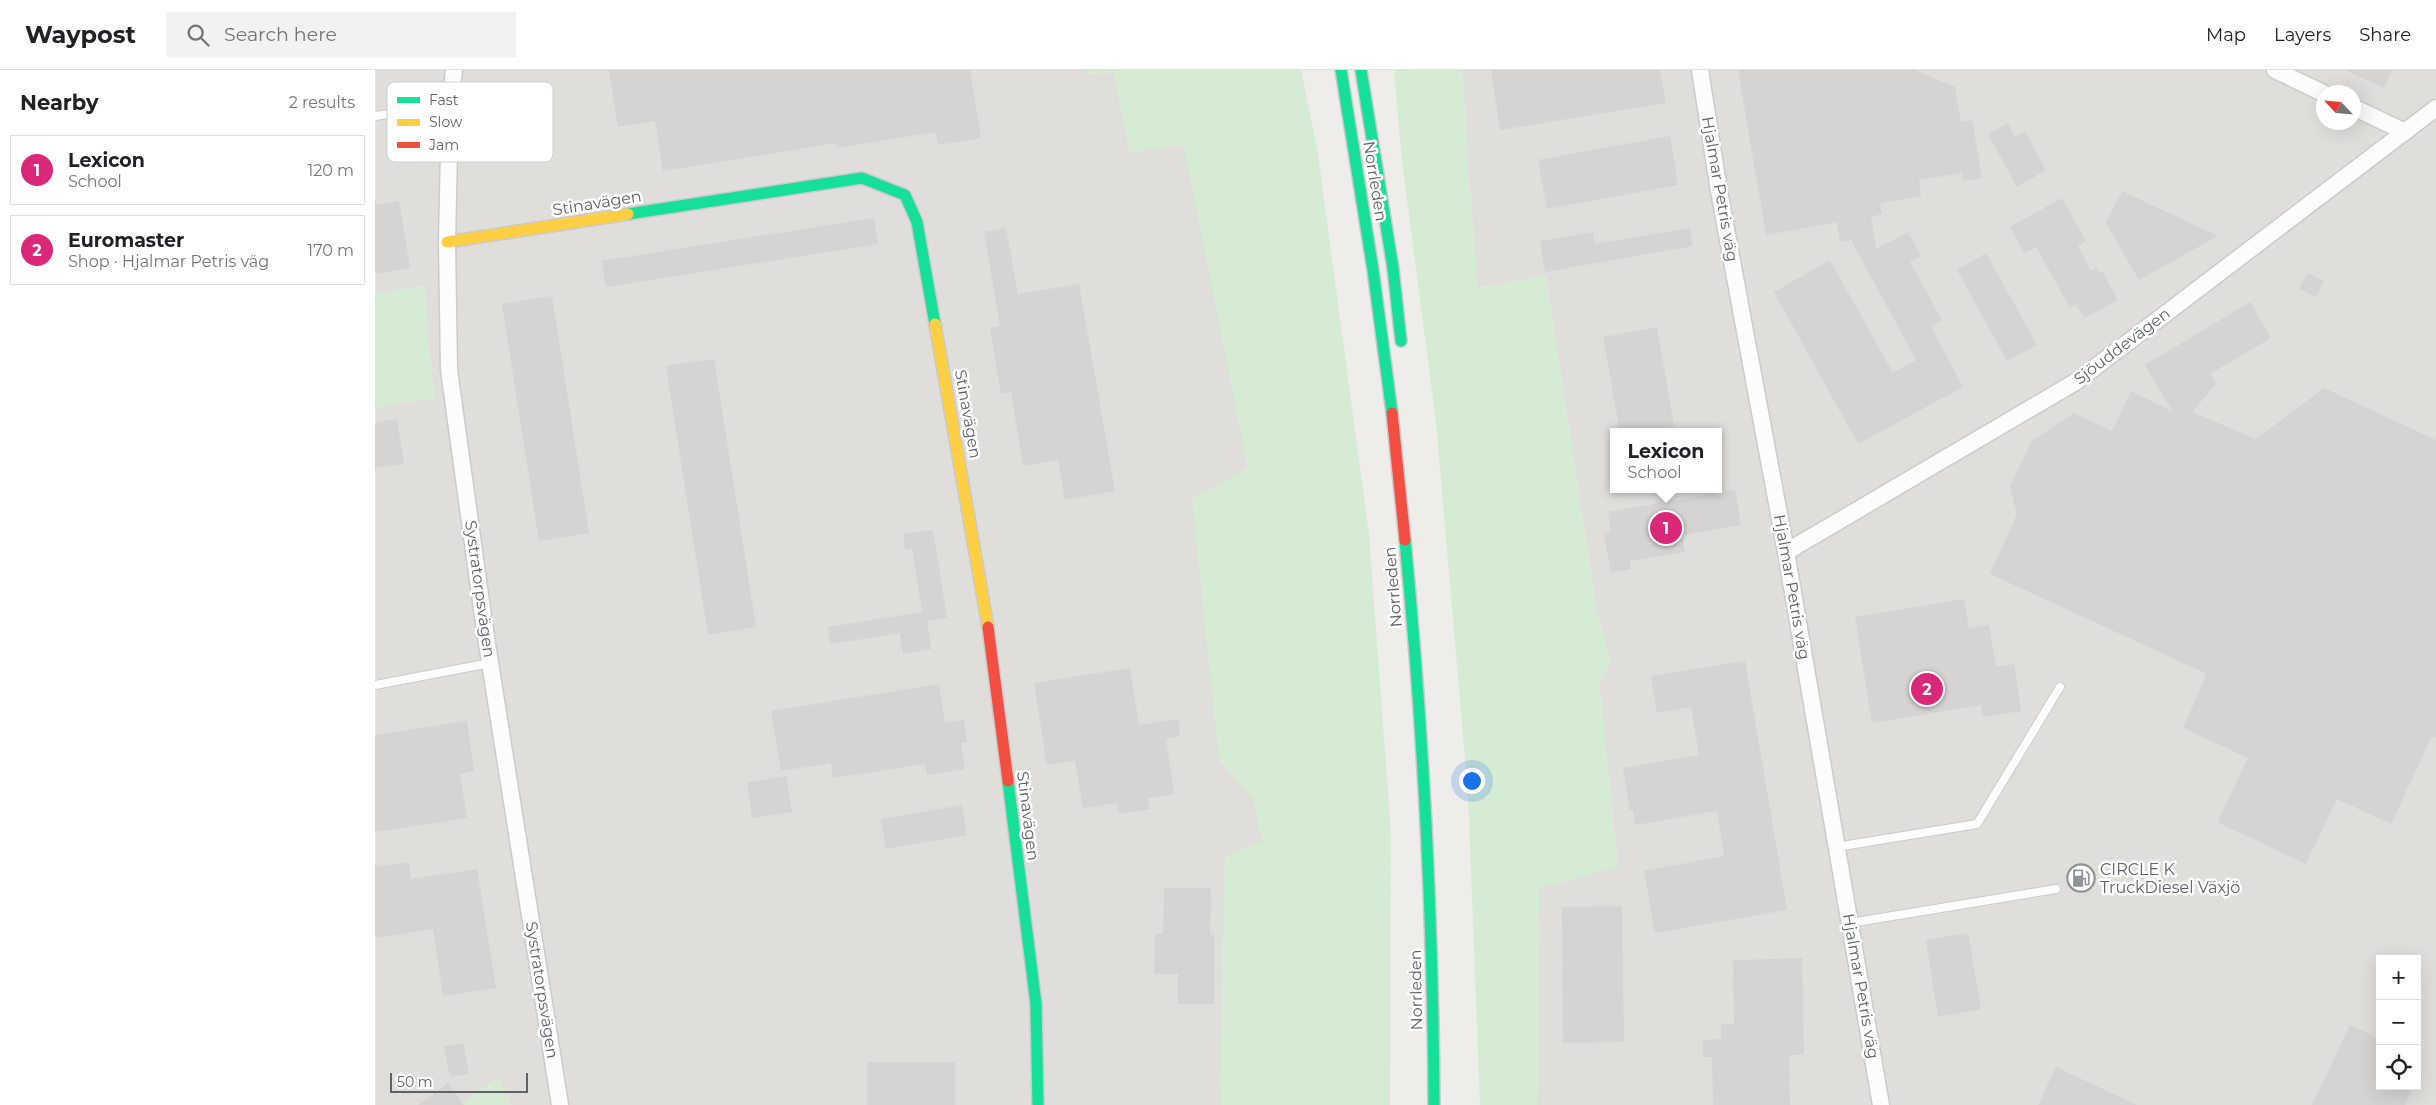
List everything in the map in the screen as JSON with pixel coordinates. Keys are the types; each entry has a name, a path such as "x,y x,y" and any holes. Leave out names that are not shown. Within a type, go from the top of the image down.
{"main road":[{"name":"Norrleden","path":"1341,70 1387,371 1407,551 1420,717 1431,944 1434,1105"},
{"name":"Norrleden","path":"1361,70 1393,268 1403,354"},
{"name":"Stinavägen","path":"447,242 863,178 905,194 917,222 985,601 1036,1004 1038,1105"}],"street":[{"name":"Hjalmar Petris väg","path":"1700,70 1719,191 1787,552 1881,1105"},
{"path":"2275,70 2316,90"},
{"path":"2361,111 2405,132"},
{"name":"Sjöuddevägen","path":"1787,552 2077,382 2405,132 2433,113"},
{"name":"Systratorpsvägen","path":"449,162 447,242 449,370 490,663 561,1105"}],"lane":[{"path":"375,685 490,663"},
{"path":"1837,847 1977,824 2060,687"},
{"path":"1850,923 2056,889"}],"shaded area":[{"path":"375,70 1084,70 1085,74 1114,72 1130,152 1184,144 1249,469 1219,759 1253,798 1263,842 1225,857 1221,1105 511,1105 498,1077 462,1105 375,1105 375,408 434,398 424,286 375,294"},
{"path":"1462,70 2436,70 2436,1105 1537,1105 1539,888 1618,866 1599,682 1611,663 1597,613 1546,276 1477,288"}],"green space":[{"path":"1084,70 1301,70 1318,154 1369,535 1391,832 1390,1105 1221,1105 1225,857 1263,841 1253,798 1219,759 1192,499 1248,468 1184,145 1130,152 1114,72 1085,74"},
{"path":"1394,70 1462,70 1477,288 1546,276 1597,613 1611,663 1599,682 1618,867 1539,888 1537,1105 1480,1105 1468,793 1436,422 1402,161"},
{"path":"424,286 434,398 375,408 375,294"},
{"path":"498,1077 511,1105 462,1105"}],"building":[{"path":"609,70 970,70 981,138 938,145 935,132 837,148 836,143 663,171 655,121 618,127"},
{"path":"1491,70 1660,70 1666,103 1500,130"},
{"path":"1738,70 1915,70 1955,87 1961,122 1972,120 1982,178 1963,181 1962,173 1919,180 1921,196 1880,203 1882,214 1871,217 1876,249 1908,232 1921,256 1910,262 1942,320 1931,327 1963,387 1858,444 1774,292 1830,260 1893,373 1916,360 1851,240 1840,242 1837,222 1766,235"},
{"path":"2345,70 2392,70 2384,88"},
{"path":"2008,123 2015,137 2025,131 2046,170 2017,187 1988,134"},
{"path":"1670,136 1678,185 1547,209 1538,160"},
{"path":"2122,191 2218,236 2139,280 2106,223"},
{"path":"2062,198 2086,241 2078,246 2091,271 2096,268 2099,273 2102,271 2118,300 2084,318 2076,304 2070,308 2036,247 2024,253 2010,227"},
{"path":"399,201 410,268 375,274 375,205"},
{"path":"874,218 878,244 606,287 601,261"},
{"path":"1006,228 1018,294 1079,284 1115,491 1065,500 1058,460 1023,466 1011,392 1001,394 990,328 1000,326 984,232"},
{"path":"1690,228 1693,246 1545,272 1540,241 1593,232 1595,244"},
{"path":"1986,253 2037,345 2007,361 1957,270"},
{"path":"2307,273 2324,281 2316,297 2299,289"},
{"path":"552,296 589,533 539,541 502,304"},
{"path":"2250,302 2271,338 2210,374 2216,384 2192,412 2256,439 2324,388 2436,440 2436,738 2432,736 2391,824 2337,799 2306,864 2217,822 2248,758 2183,728 2207,674 1990,574 2017,514 2010,486 2032,441 2074,413 2112,431 2131,391 2172,411 2145,365"},
{"path":"1657,327 1674,428 1619,428 1603,337"},
{"path":"714,359 756,627 708,635 666,366"},
{"path":"397,419 404,464 375,468 375,423"},
{"path":"1735,490 1741,525 1682,535 1685,552 1630,561 1631,569 1611,573 1604,533 1611,532 1608,512"},
{"path":"933,530 947,618 927,621 931,649 903,654 900,633 831,644 828,627 922,612 912,548 905,550 903,534"},
{"path":"1964,599 1969,628 1989,625 1996,667 2014,664 2021,711 1983,717 1981,705 1872,723 1855,617"},
{"path":"1745,661 1787,910 1655,933 1644,871 1724,856 1717,811 1635,825 1633,810 1630,810 1623,768 1699,755 1691,707 1657,713 1651,676"},
{"path":"1130,668 1139,725 1178,719 1180,736 1166,739 1174,794 1148,798 1150,809 1119,814 1117,803 1083,808 1075,761 1047,765 1034,683"},
{"path":"939,684 945,723 964,720 967,742 961,743 965,769 927,775 925,764 833,778 831,763 781,771 771,711"},
{"path":"467,721 474,771 460,774 467,818 375,832 375,735"},
{"path":"786,776 792,812 752,818 747,782"},
{"path":"962,805 967,835 886,849 881,819"},
{"path":"409,862 411,879 477,869 496,988 443,996 433,929 375,938 375,867"},
{"path":"1164,888 1211,888 1210,935 1214,935 1214,1004 1178,1004 1178,974 1154,974 1155,934 1163,934"},
{"path":"1622,906 1624,1042 1563,1043 1562,907"},
{"path":"1968,933 1981,1009 1938,1017 1926,940"},
{"path":"1802,958 1804,1055 1789,1055 1790,1105 1713,1105 1712,1057 1703,1057 1703,1040 1721,1039 1721,1024 1734,1024 1733,960"},
{"path":"2350,1025 2376,1037 2376,1090 2411,1090 2405,1105 2312,1105"},
{"path":"463,1043 469,1074 450,1077 444,1046"},
{"path":"867,1062 955,1062 955,1105 867,1105"},
{"path":"2056,1067 2137,1105 2038,1105"},
{"path":"448,1083 464,1105 418,1105"}],"traffic: fast":[{"path":"1341,70 1373,270 1392,413"},
{"path":"1361,70 1393,268 1401,341"},
{"path":"628,214 862,178 905,195 917,222 935,324"},
{"path":"1405,540 1426,822 1432,964 1434,1105"},
{"path":"1008,781 1036,1004 1038,1105"}],"traffic: slow":[{"path":"447,242 628,214"},
{"path":"935,324 988,627"}],"traffic: jam":[{"path":"1392,413 1405,540"},
{"path":"988,627 1008,781"}],"place":[{"name":"Lexicon","path":"1666,528"},
{"name":"Euromaster","path":"1927,689"},
{"name":"CIRCLE K TruckDiesel Växjö","path":"2081,878"}]}
